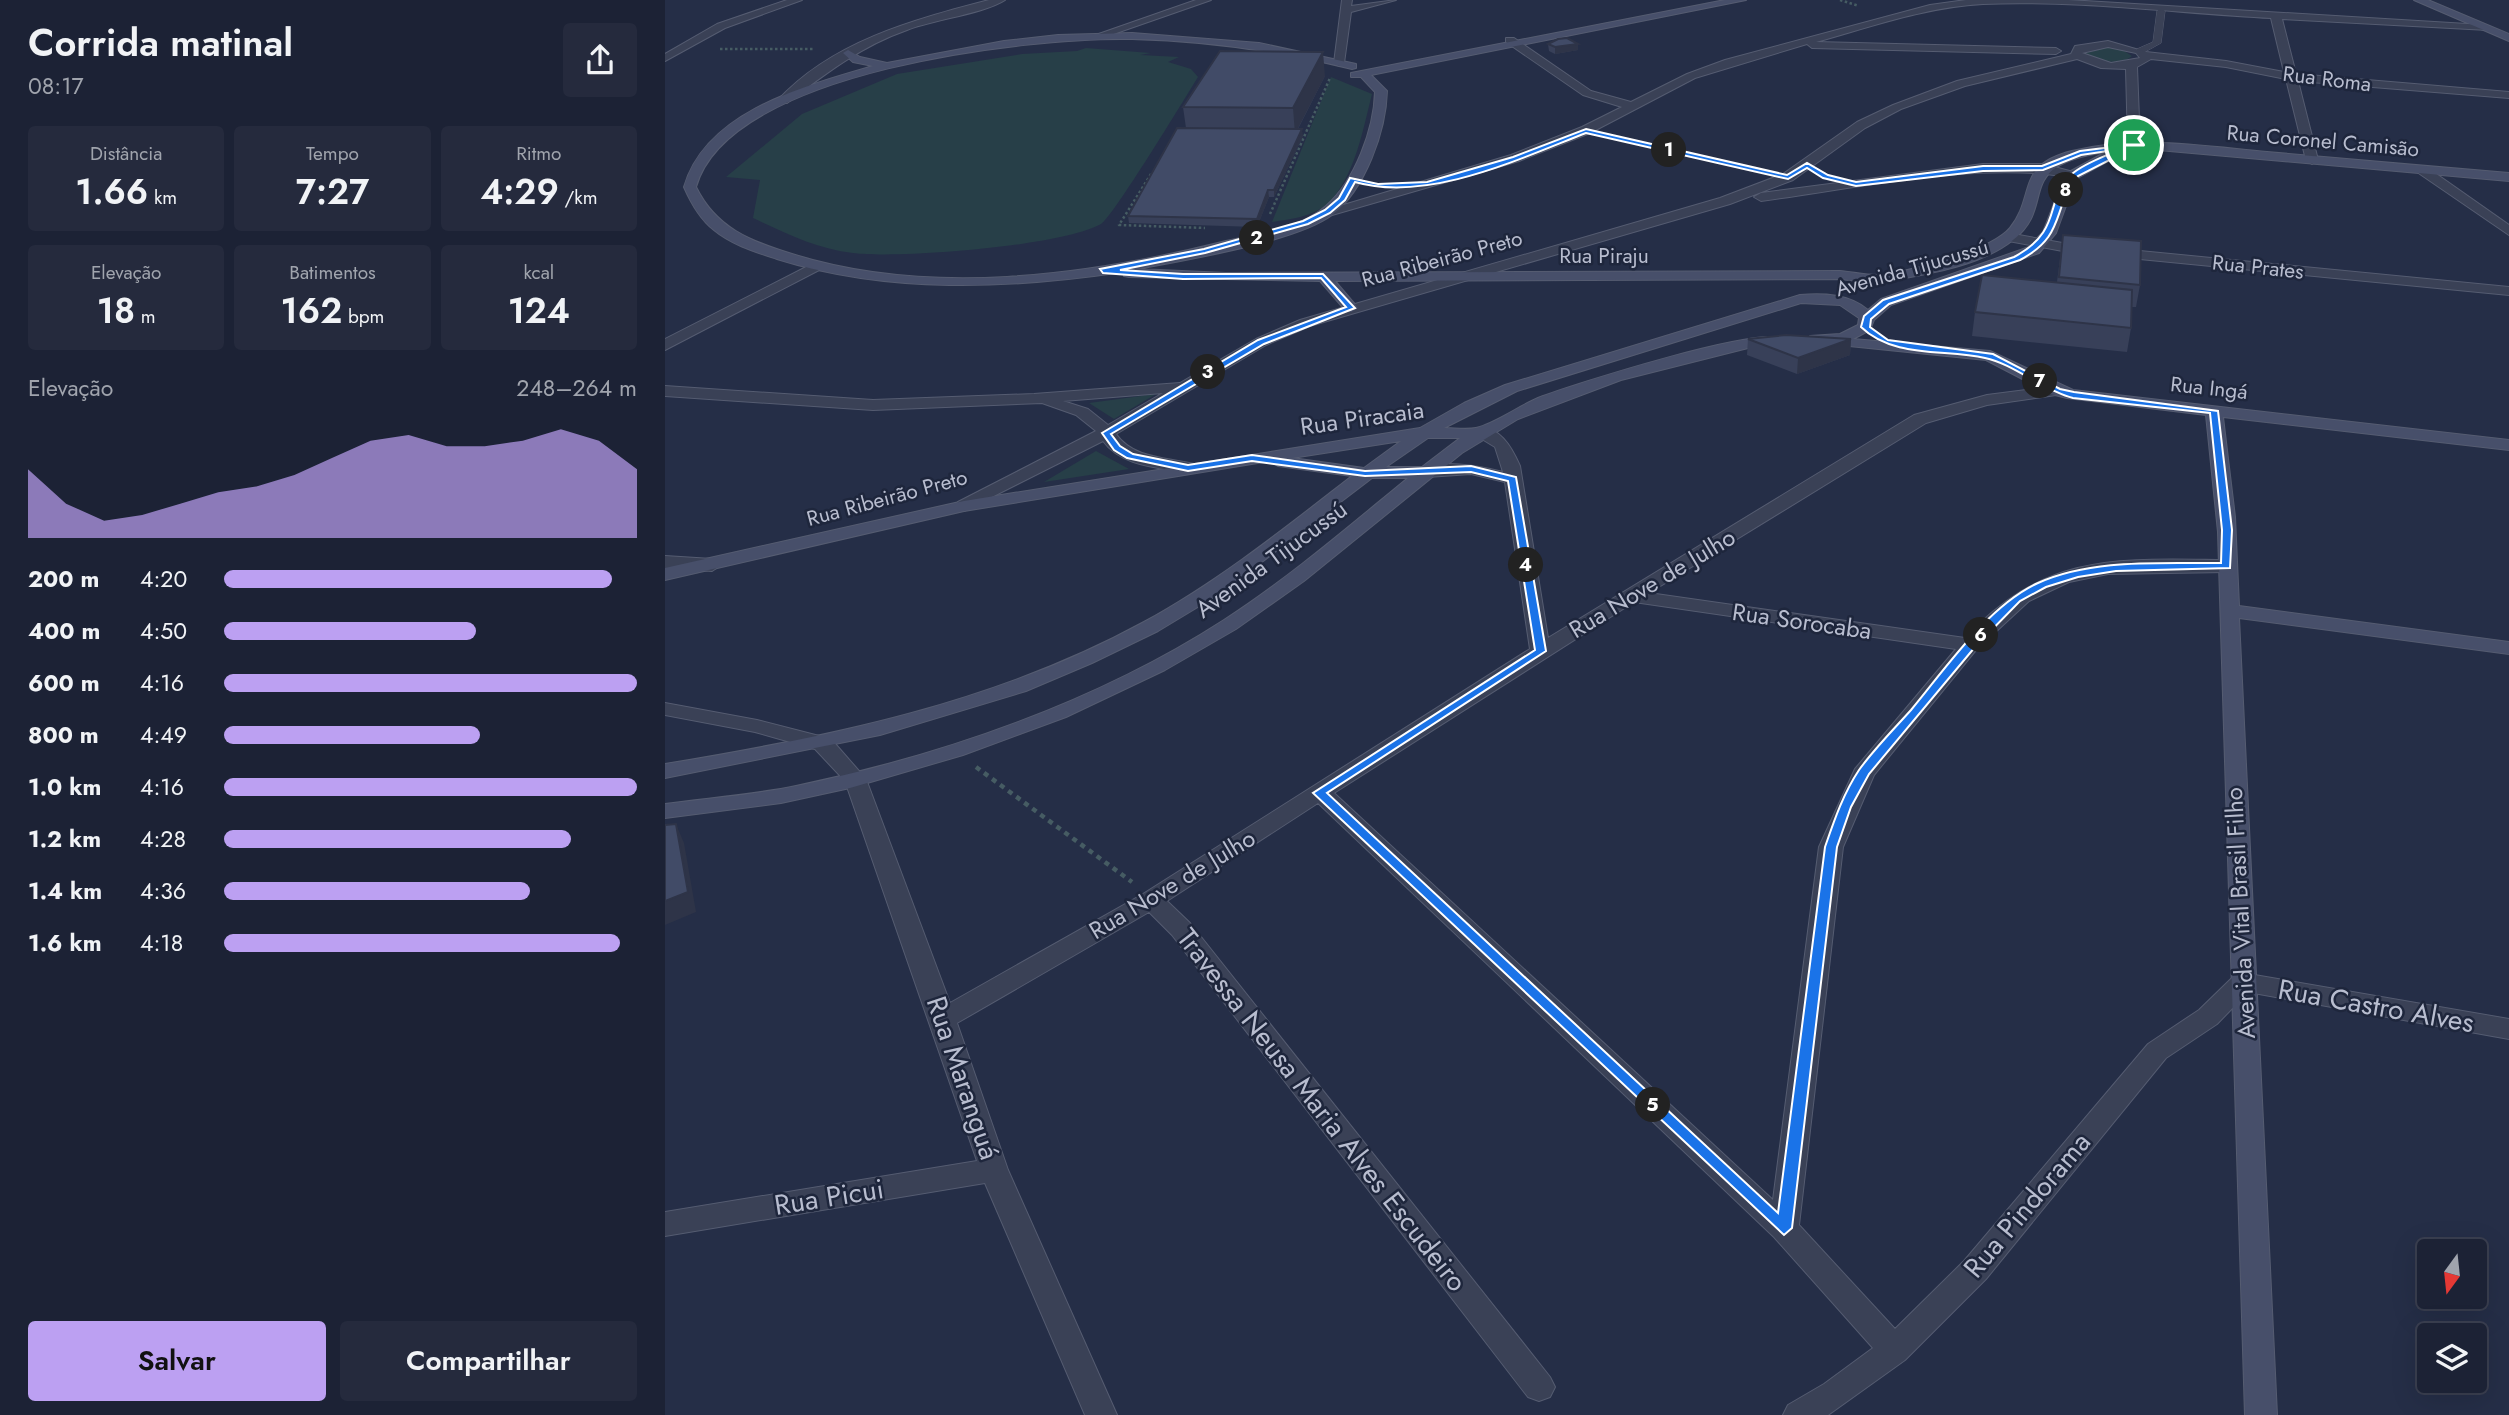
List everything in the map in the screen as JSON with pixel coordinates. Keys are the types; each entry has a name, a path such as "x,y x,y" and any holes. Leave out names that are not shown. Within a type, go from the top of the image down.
{"street":[{"path":"665,58 721,26 755,0"},
{"path":"721,26 797,0"},
{"path":"1000,0 914,24 852,51 783,101 753,117 711,148 697,166 690,187 699,207 718,228 751,245 816,266 921,280 997,279 1103,271 1205,251 1280,232 1327,212 1515,158 1586,131 1708,69 1930,8 2006,0 2484,28"},
{"path":"1098,36 1206,0"},
{"path":"1336,66 1347,5 1391,0"},
{"path":"783,101 889,65 1000,45 1098,36 1243,43 1336,66 1372,70 1712,0"},
{"path":"1513,42 1741,0"},
{"path":"2419,0 2509,38"},
{"path":"2276,16 2312,160"},
{"path":"1138,23 1138,30 1143,37"},
{"path":"1851,28 1849,33 1854,39 1879,48"},
{"path":"1513,42 1587,93 1632,106"},
{"path":"1792,44 2077,54 2095,63 2131,65 2140,62 2143,53"},
{"name":"Rua Roma","path":"2077,54 2096,44 2326,81 2509,95"},
{"path":"1988,50 2016,69"},
{"path":"852,51 857,60 889,65"},
{"name":"Rua Ribeirão Preto","path":"665,574 964,506 1106,433 1261,342 1351,308 1725,201 1788,177 1816,171 1861,125 1897,107 1961,83 2077,54"},
{"path":"2131,65 2134,145"},
{"path":"1327,212 1342,199 1368,145 1382,98 1372,70"},
{"path":"1575,86 1587,109 1613,116"},
{"path":"2043,168 2080,153 2134,145"},
{"path":"2041,243 2049,233 2068,183 2075,174 2134,145"},
{"name":"Rua Coronel Camisão","path":"2134,145 2509,177"},
{"path":"1725,201 1983,169 2043,168 2075,174"},
{"name":"Avenida Tijucussú","path":"665,771 823,744 936,716 1034,681 1097,654 1163,620 1214,589 1419,433 1465,408 1511,388 1781,305 1967,256 2008,237 2024,215 2036,178 2043,168"},
{"path":"2421,169 2509,231"},
{"path":"1816,171 1856,184"},
{"path":"1353,179 1378,187 1427,184"},
{"name":"Rua Prates","path":"2008,237 2041,243 2509,291"},
{"name":"Avenida Tijucussú","path":"665,811 795,793 855,779 953,750 1087,699 1204,640 1262,604 1480,433 1533,407 1627,375 1756,341 1851,336 1886,302 2017,258 2041,243"},
{"path":"1205,251 1215,269 1226,277"},
{"path":"665,345 816,266"},
{"name":"Rua Piraju","path":"1103,271 1226,277 1770,276 1877,279"},
{"path":"1323,276 1351,308"},
{"name":"Rua Piraju","path":"1770,276 1801,287 1781,305"},
{"name":"Avenida Tijucussú","path":"1809,298 1847,303 1866,323"},
{"path":"1781,305 1770,321 1804,337"},
{"name":"Rua Ingá","path":"1866,323 1886,342 1914,348"},
{"name":"Rua Ingá","path":"1804,337 1990,356 2057,391 2131,403 2509,445"},
{"path":"665,391 873,405 1034,399 1182,387"},
{"name":"Rua Nove de Julho","path":"943,1018 1151,900 1540,651 1920,419 1949,407 1985,398 2057,391"},
{"name":"Rua Piracaia","path":"1034,399 1082,412 1106,433 1117,448 1131,456 1188,468"},
{"name":"Avenida Vital Brasil Filho","path":"2214,411 2227,530 2232,750 2260,1415"},
{"name":"Rua Piracaia","path":"964,506 1419,433 1480,433"},
{"path":"1480,433 1502,443 1508,457 1540,651"},
{"name":"Rua Piracaia","path":"1252,458 1365,473 1427,472"},
{"path":"1427,472 1471,469 1512,479"},
{"path":"665,562 712,565"},
{"path":"1784,1228 1831,847 1845,807 1864,772 1971,645 2017,599 2042,585 2116,568 2226,566"},
{"name":"Rua Sorocaba","path":"1632,596 1971,645"},
{"path":"2229,611 2509,648"},
{"path":"665,709 769,729 823,744"},
{"name":"Rua Maranguá","path":"823,744 855,779 943,1018 994,1170 1101,1415"},
{"path":"1319,793 1784,1228 1894,1350"},
{"name":"Travessa Neusa Maria Alves Escudeiro","path":"1151,900 1181,929 1539,1387"},
{"name":"Rua Castro Alves","path":"2243,982 2509,1030"},
{"name":"Rua Pindorama","path":"1799,1415 1835,1394 1894,1350 1975,1270 2157,1051 2208,1017 2243,982"},
{"name":"Rua Picui","path":"665,1224 994,1170"}],"lane":[{"path":"2143,53 2157,43 2161,11"}],"path":[{"path":"718,49 852,51"},
{"path":"1268,218 1336,66"},
{"path":"1586,131 1788,177"},
{"path":"1293,134 1305,134"},
{"path":"1156,167 1119,225 1211,228"},
{"path":"953,750 1122,873 1151,900"}],"shaded area":[{"path":"2107,47 2121,49 2132,56 2127,60 2115,62 2083,54"},
{"path":"1086,48 1179,57 1168,62 1191,69 1198,77 1108,217 1101,224 1081,232 980,249 906,254 840,251 802,240 753,218 760,180 726,177 802,114 897,74 1022,54 1077,51"},
{"path":"1331,77 1372,94 1353,163 1340,188 1326,205 1304,216 1272,222"},
{"path":"1156,394 1114,419 1089,403"},
{"path":"1096,451 1129,469 1044,482"}],"building":[{"path":"1567,38 1578,44 1555,47 1548,44 1558,39"},
{"path":"1220,51 1323,52 1293,108 1183,107"},
{"path":"1177,128 1302,129 1274,190 1268,190 1257,219 1128,216"},
{"path":"2063,235 2141,241 2140,285 2059,277"},
{"path":"1982,275 2132,290 2131,328 1975,312"},
{"path":"1786,335 1851,339 1798,358 1748,339"},
{"path":"676,824 688,892 665,901 665,825"}],"route":[{"path":"1586,131 1788,177 1807,165 1825,176 1856,184 1983,169 2043,168 2080,153 2134,145 2098,160 2075,174 2068,183 2049,233 2034,250 1886,302 1872,312 1865,327 1886,342 1914,348 1946,349 1990,356 2057,391 2073,395 2214,411 2227,530 2226,566 2116,568 2077,574 2042,585 2017,599 1971,645 1864,772 1845,807 1831,847 1784,1228 1319,793 1540,651 1512,479 1471,469 1411,474 1365,473 1252,458 1188,468 1131,456 1117,448 1106,433 1261,342 1305,323 1351,308 1323,276 1183,277 1103,271 1205,251 1305,223 1327,212 1342,199 1353,179 1378,187 1427,184 1484,169 1586,131"}]}
